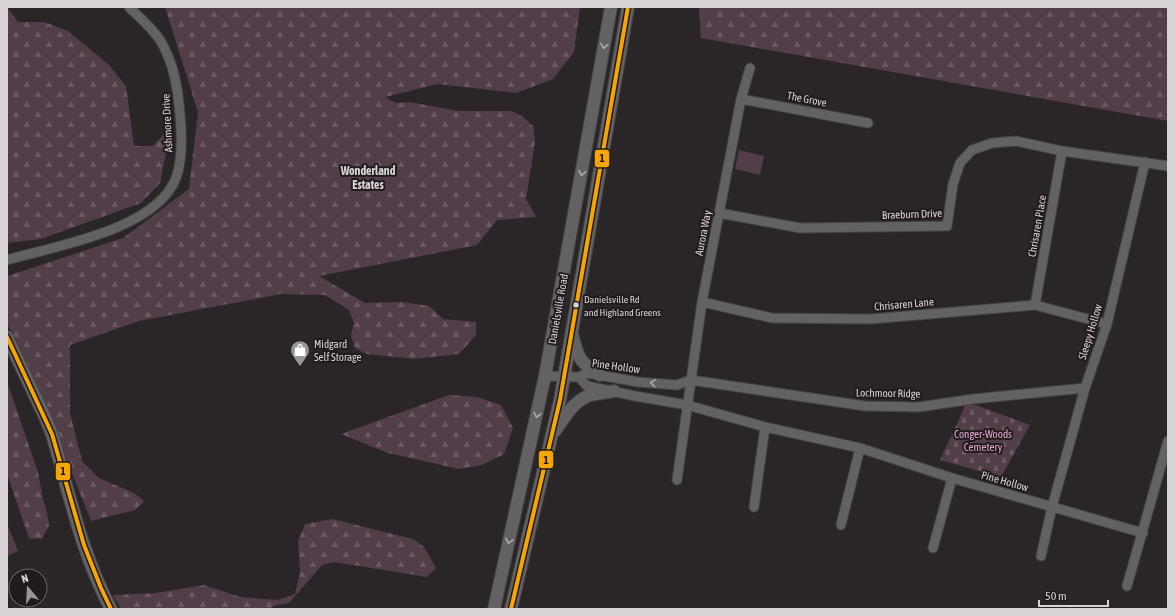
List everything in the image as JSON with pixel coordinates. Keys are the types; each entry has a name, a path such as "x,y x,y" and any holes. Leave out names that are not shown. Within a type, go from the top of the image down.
{"main road":[{"name":"Danielsville Road","path":"494,609 545,376 611,7"},
{"name":"Danielsville Road","path":"511,609 564,377 628,7"},
{"path":"572,332 579,356 586,366 600,375"},
{"path":"7,337 52,434 94,575 111,609"},
{"path":"551,437 570,410 579,401 589,396 614,392"}],"street":[{"name":"Ashmore Drive","path":"7,260 111,231 138,218 155,206 166,194 176,179 180,161 182,129 178,92 173,71 167,54 159,39 129,7"},
{"name":"Aurora Way","path":"687,405 702,302 740,99 750,68"},
{"name":"The Grove","path":"740,99 868,123"},
{"name":"Braeburn Drive","path":"719,213 800,228 947,226 953,184 960,163 972,150 992,143 1016,142 1062,151 1168,166"},
{"name":"Chrisaren Place","path":"1035,305 1062,151"},
{"name":"Sleepy Hollow","path":"1052,507 1085,388 1107,324 1145,162"},
{"name":"Chrisaren Lane","path":"702,302 772,318 872,319 1035,305 1107,324"},
{"name":"Pine Hollow","path":"691,380 677,385 638,382 587,373 579,377 587,386 687,405 765,427 860,448 952,478 1143,533"},
{"path":"545,376 579,377"},
{"name":"Lochmoor Ridge","path":"691,380 866,406 919,407 973,399 1085,388"},
{"path":"677,480 687,405"},
{"path":"754,507 765,427"},
{"path":"1127,586 1168,442"},
{"path":"840,525 860,448"},
{"path":"933,548 952,478"},
{"path":"1041,556 1052,507"}],"green space":[{"path":"7,7 18,22 44,22 68,31 109,65 126,86 134,146 153,146 171,126 160,183 141,203 41,239 7,243"},
{"path":"165,7 580,7 574,52 553,79 516,93 438,84 385,97 396,103 409,102 459,111 512,111 523,117 533,126 535,142 526,199 536,217 497,220 477,245 319,276 365,303 402,302 429,306 443,319 476,322 476,335 459,354 414,359 367,354 355,348 351,335 354,323 349,310 325,295 281,294 139,321 70,345 70,413 82,461 99,478 134,493 144,501 135,510 91,521 42,398 7,323 7,276 123,238 189,189 198,112"},
{"path":"699,7 1168,7 1168,121 701,38"},
{"path":"739,150 764,156 760,175 735,169"},
{"path":"7,382 38,472 49,526 42,539 29,538 7,474"},
{"path":"449,395 477,397 501,405 513,428 504,454 482,465 459,469 388,453 341,434"},
{"name":"Conger-Woods Cemetery","path":"967,402 1030,425 1001,477 940,460"},
{"path":"332,519 413,539 424,547 436,568 427,577 334,562 322,565 289,603 273,606 271,609 121,609 113,595 156,593 204,585 240,597 277,600 295,594 300,572 298,541 305,524"},
{"path":"8,526 18,551 7,556 7,527"}],"transit line":[{"name":"1","path":"511,609 560,400 628,7"},
{"name":"1","path":"7,337 52,434 84,545 111,609"}],"place":[{"name":"Danielsville Rd and Highland Greens","path":"576,305"},
{"name":"Midgard Self Storage","path":"300,367"}],"district":[{"name":"Wonderland Estates","path":"368,178"}]}
